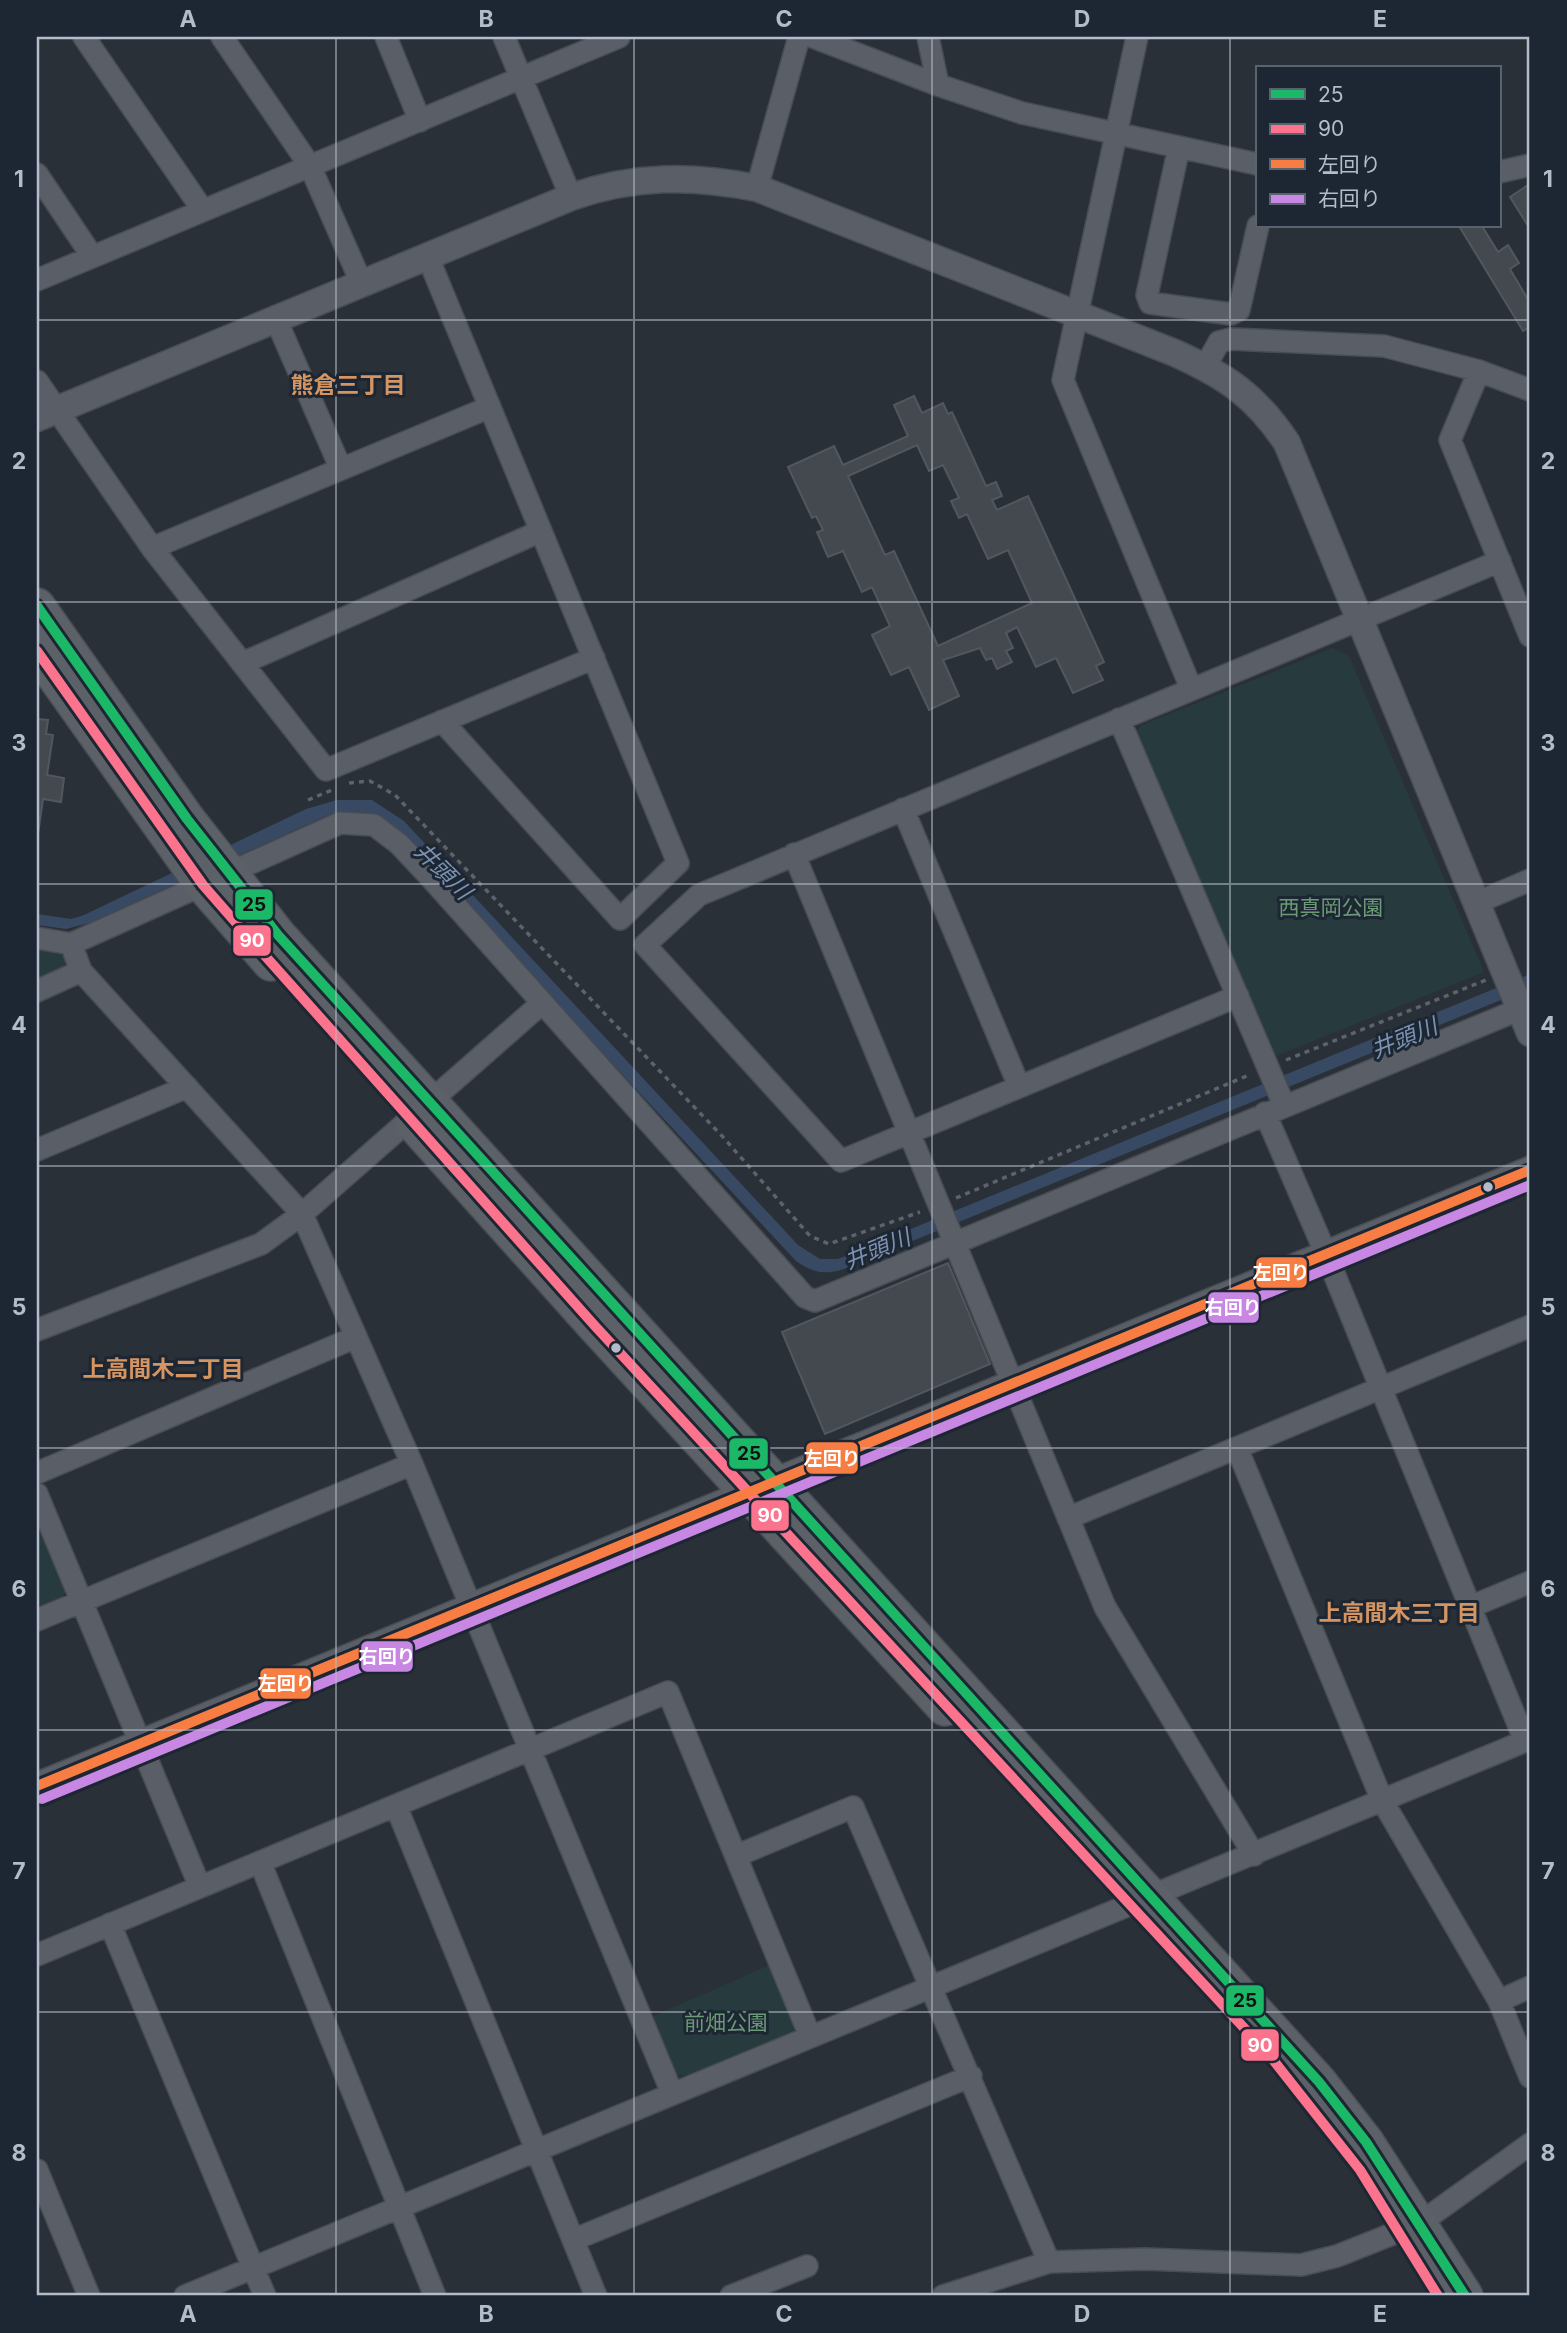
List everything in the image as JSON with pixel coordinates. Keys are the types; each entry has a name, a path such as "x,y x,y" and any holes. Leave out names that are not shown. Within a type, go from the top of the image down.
{"main road":[{"path":"37,606 171,797 216,879"},
{"path":"37,651 216,879 278,935 420,1112 1139,1901 1319,2081 1366,2142 1409,2227 1438,2296"},
{"path":"1409,2227 1465,2296"}],"street":[{"path":"84,37 202,209"},
{"path":"222,37 310,166 361,282"},
{"path":"386,37 420,121"},
{"path":"505,37 571,197"},
{"path":"37,280 619,37"},
{"path":"757,188 799,37"},
{"path":"813,37 938,85 1022,113 1256,164"},
{"path":"928,37 938,85"},
{"path":"1137,37 1063,380 1191,688"},
{"path":"1179,147 1147,295 1150,303 1231,314 1239,310 1258,228"},
{"path":"1500,172 1530,164"},
{"path":"37,174 92,256"},
{"path":"47,414 275,317 571,197 610,185 668,177 708,178 757,188 1205,367 1234,383 1255,402 1287,443 1505,972 1525,1007 1530,1033"},
{"path":"427,255 678,863 620,919 442,721"},
{"path":"275,317 341,469"},
{"path":"1205,367 1219,342 1255,338 1384,346 1479,371 1530,390"},
{"path":"1479,371 1450,440 1530,636"},
{"path":"37,381 47,414 326,770 594,658"},
{"path":"152,548 490,407"},
{"path":"243,663 541,531"},
{"path":"1238,996 841,1160 645,945 699,895 1500,561"},
{"path":"185,2296 1527,1740 1326,1254 1274,1109 1267,1068 1119,719"},
{"path":"903,809 1019,1086"},
{"path":"37,938 71,944 340,823 374,825 399,844 805,1297 815,1301 1525,1007"},
{"path":"794,854 1105,1607 1254,1855"},
{"path":"1476,903 1530,880"},
{"path":"71,944 81,971 302,1214 412,1464 673,2093"},
{"path":"37,991 81,971"},
{"path":"37,1330 261,1244 302,1214 541,1004"},
{"path":"37,1150 187,1087"},
{"path":"37,1786 1530,1170"},
{"path":"1068,1518 1530,1326"},
{"path":"37,1473 356,1337"},
{"path":"1237,1448 1382,1800 1499,2001 1530,2077"},
{"path":"37,1620 412,1464"},
{"path":"37,1494 200,1887"},
{"path":"1470,1607 1530,1582"},
{"path":"37,1955 668,1692 810,2036"},
{"path":"396,1806 596,2296"},
{"path":"736,1856 853,1807 933,1986 1049,2262"},
{"path":"260,1862 435,2296"},
{"path":"110,1924 265,2296"},
{"path":"1499,2001 1530,1987"},
{"path":"573,2239 971,2076"},
{"path":"943,2296 1049,2262 1144,2259 1301,2265 1337,2256 1409,2227 1530,2144"},
{"path":"37,2170 89,2296"},
{"path":"731,2296 807,2266"}],"path":[{"path":"347,784 370,781 395,795 723,1137 810,1236 829,1244 938,1206 1505,972"},
{"path":"308,800 337,788"}],"green space":[{"name":"西真岡公園","path":"1332,648 1349,656 1484,972 1269,1059 1134,737 1140,726"},
{"path":"37,946 52,949 68,959 58,973 37,982"},
{"path":"46,1532 67,1587 61,1602 37,1611 37,1536"},
{"name":"前畑公園","path":"772,1964 796,2023 793,2032 690,2077 676,2074 652,2017"}],"water":[{"name":"井頭川","path":"337,800 372,800 404,821 798,1245 820,1259 838,1259 1530,974 1530,988 844,1269 819,1272 796,1261 395,830 342,814 328,815 89,923 66,929 37,925 37,914 71,919 84,915 306,809"}],"building":[{"path":"1528,185 1530,189 1530,229 1510,197"},
{"path":"1460,228 1483,228 1498,252 1508,245 1519,263 1510,269 1530,303 1530,327 1523,331"},
{"path":"914,396 922,413 943,403 948,414 952,412 986,486 996,482 1002,496 992,500 997,510 1028,496 1104,662 1096,666 1103,680 1073,693 1056,658 1036,667 1017,627 1006,633 1013,648 1006,651 1012,662 997,669 992,658 986,660 980,648 943,660 959,696 929,710 909,667 891,675 872,635 890,626 872,587 862,592 843,551 828,557 817,532 823,530 816,516 812,518 788,467 834,446 843,465 908,436 894,405","holes":["917,445 929,471 943,465 959,498 951,501 959,518 967,514 988,559 1008,550 1032,603 938,646 894,551 885,555 848,476"]},
{"path":"37,719 48,720 46,734 53,735 47,775 64,778 61,802 43,799 37,841"},
{"path":"948,1263 990,1364 825,1434 782,1332"}],"transit line":[{"name":"25","path":"37,606 187,819 278,935 1319,2082 1366,2142 1465,2296"},
{"name":"90","path":"37,651 203,885 259,949 595,1326 1270,2056 1360,2170 1438,2296"},
{"name":"左回り","path":"37,1786 1530,1170"},
{"name":"右回り","path":"42,1799 1530,1185"}],"district":[{"name":"熊倉三丁目","path":"348,385"},
{"name":"上高間木二丁目","path":"163,1369"},
{"name":"上高間木三丁目","path":"1399,1613"}]}
